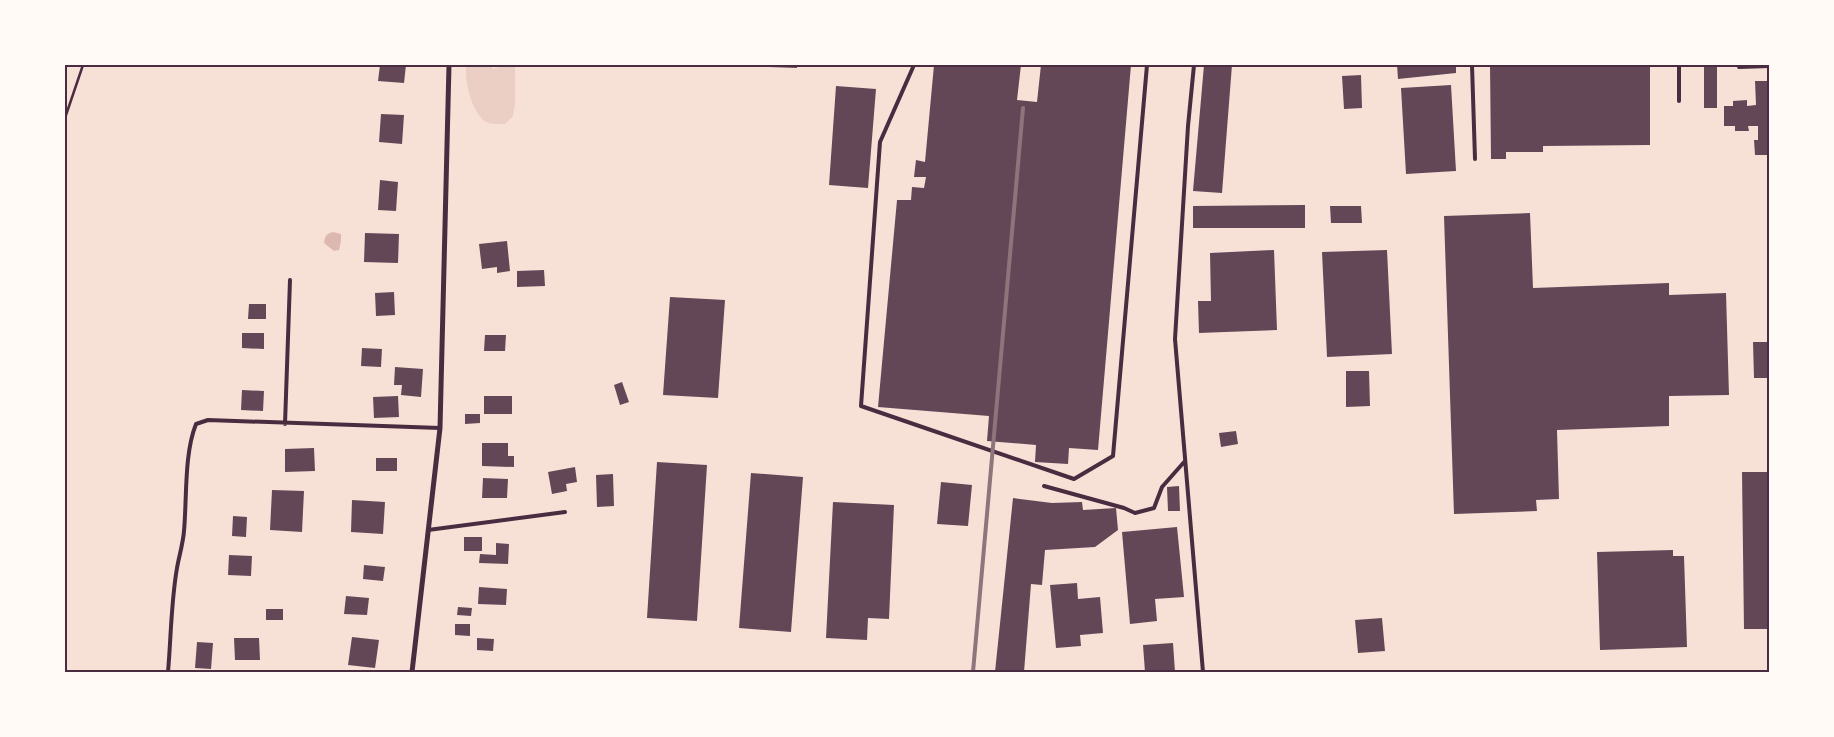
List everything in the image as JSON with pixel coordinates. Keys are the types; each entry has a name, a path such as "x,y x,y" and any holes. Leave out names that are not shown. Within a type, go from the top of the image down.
{"street":[{"path":"412,672 440,428 449,65"}],"lane":[{"path":"914,65 880,142 861,406 1074,479 1113,456 1148,65"},
{"path":"1194,65 1188,126 1175,339 1203,672"},
{"path":"1472,65 1475,159"},
{"path":"1679,65 1679,101"},
{"path":"1739,67 1769,66"},
{"path":"285,424 290,280"},
{"path":"168,672 177,569 184,529 190,450 196,424 208,420 440,428"},
{"path":"1044,486 1124,508 1134,513 1154,508 1162,487 1185,461"},
{"path":"428,530 565,512"}],"path":[{"path":"65,118 83,65"}],"shaded area":[{"path":"466,65 490,65 493,69 505,65 515,65 515,104 513,116 505,124 487,122 478,114 469,94"},
{"path":"333,232 341,234 339,250 334,251 324,243 326,236"}],"building":[{"path":"380,65 406,65 404,83 378,81"},
{"path":"769,65 797,65 797,68 769,67"},
{"path":"934,65 1021,65 1017,100 1037,102 1041,65 1131,65 1098,450 1069,448 1068,464 1035,462 1036,445 987,441 989,416 878,407 897,200 911,200 912,187 924,188 926,177 914,177 916,160 925,162"},
{"path":"1204,65 1232,65 1222,193 1193,191"},
{"path":"1397,65 1456,65 1456,73 1398,79"},
{"path":"1490,65 1650,65 1650,145 1543,146 1543,152 1506,152 1506,159 1491,159"},
{"path":"1704,65 1717,65 1717,108 1704,108"},
{"path":"1361,75 1362,108 1344,109 1342,76"},
{"path":"1755,81 1769,81 1769,155 1755,155 1754,140 1758,140 1758,126 1748,126 1749,131 1735,131 1735,126 1724,126 1724,106 1733,106 1733,101 1747,100 1747,106 1756,105"},
{"path":"1451,85 1456,171 1406,174 1401,88"},
{"path":"836,86 876,89 868,188 829,185"},
{"path":"381,114 404,115 402,144 379,142"},
{"path":"380,180 398,182 396,211 378,210"},
{"path":"1305,205 1305,228 1193,228 1193,206"},
{"path":"1330,206 1361,206 1362,223 1331,223"},
{"path":"1530,213 1533,288 1669,283 1669,295 1726,293 1729,395 1669,396 1669,426 1557,430 1559,499 1536,500 1537,511 1454,514 1444,216"},
{"path":"365,233 399,234 398,263 364,262"},
{"path":"507,241 510,271 497,273 497,267 482,269 479,244"},
{"path":"1274,250 1277,330 1199,333 1198,301 1211,301 1210,253"},
{"path":"1387,250 1392,354 1327,357 1322,252"},
{"path":"544,270 545,286 517,287 517,271"},
{"path":"394,292 395,315 376,316 375,293"},
{"path":"670,297 725,300 718,398 663,395"},
{"path":"249,304 266,304 266,319 248,319"},
{"path":"242,333 264,333 264,349 242,348"},
{"path":"485,335 506,335 505,351 484,351"},
{"path":"1753,342 1769,342 1769,378 1754,378"},
{"path":"362,348 382,349 381,367 361,366"},
{"path":"395,367 423,369 421,397 401,395 402,385 394,385"},
{"path":"1346,371 1369,371 1370,406 1346,407"},
{"path":"622,382 629,402 620,405 614,385"},
{"path":"242,390 264,391 263,411 241,410"},
{"path":"398,396 399,417 374,418 373,397"},
{"path":"484,396 512,396 512,414 484,414"},
{"path":"465,414 480,414 480,423 465,424"},
{"path":"1236,431 1238,444 1221,447 1219,433"},
{"path":"482,443 508,443 508,456 514,456 514,467 482,466"},
{"path":"314,448 315,471 285,472 285,449"},
{"path":"376,458 397,458 397,471 376,471"},
{"path":"657,462 707,465 697,621 647,618"},
{"path":"575,467 577,482 566,484 567,491 552,494 548,472"},
{"path":"1742,472 1769,472 1769,629 1744,629"},
{"path":"751,473 803,477 791,632 739,628"},
{"path":"613,474 614,506 597,507 596,475"},
{"path":"483,478 508,479 507,498 482,498"},
{"path":"941,482 972,485 968,526 937,524"},
{"path":"1179,486 1180,511 1168,511 1167,487"},
{"path":"272,490 304,491 302,532 270,530"},
{"path":"1013,498 1052,503 1082,502 1083,510 1116,508 1118,530 1095,547 1045,550 1042,585 1031,584 1024,672 995,672"},
{"path":"352,500 385,502 383,534 351,532"},
{"path":"833,502 894,505 889,619 868,618 867,640 826,638"},
{"path":"233,516 247,517 246,537 232,536"},
{"path":"1177,527 1184,597 1155,599 1157,621 1130,624 1122,532"},
{"path":"464,537 482,537 482,551 464,551"},
{"path":"496,543 509,544 508,564 479,563 480,554 496,555"},
{"path":"1673,550 1673,556 1684,556 1687,647 1600,650 1597,552"},
{"path":"229,555 252,556 251,576 228,575"},
{"path":"364,565 385,567 383,581 363,579"},
{"path":"1077,583 1078,599 1100,597 1103,633 1080,635 1081,646 1056,648 1050,585"},
{"path":"479,587 507,589 506,605 478,604"},
{"path":"346,596 369,598 367,615 344,614"},
{"path":"458,607 472,608 471,616 457,615"},
{"path":"266,609 283,609 283,620 266,620"},
{"path":"1382,618 1385,651 1358,653 1355,620"},
{"path":"455,624 470,624 470,636 455,635"},
{"path":"352,637 379,640 375,668 348,665"},
{"path":"234,638 259,638 260,660 235,660"},
{"path":"477,638 494,639 493,651 477,650"},
{"path":"197,642 213,643 211,669 195,668"},
{"path":"1173,643 1175,672 1145,672 1143,645"}],"railway":[{"path":"973,672 1023,108"}]}
